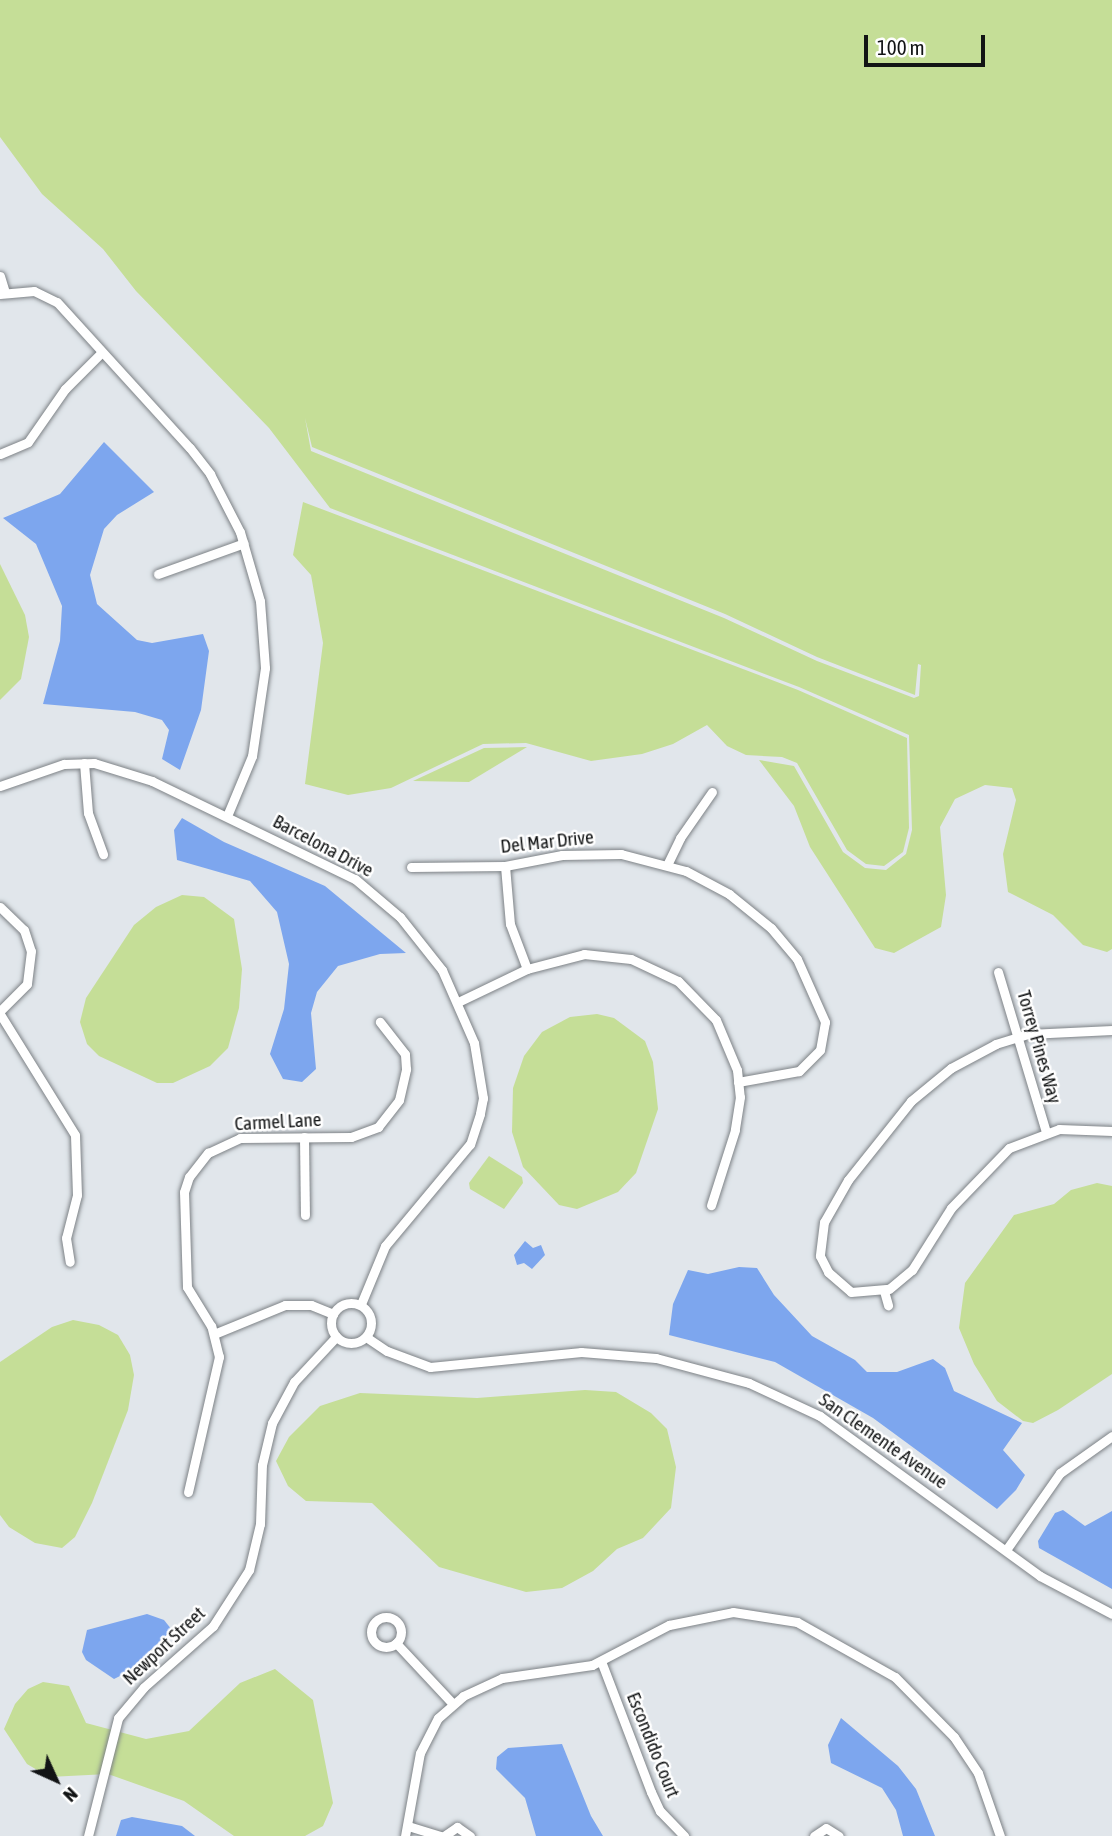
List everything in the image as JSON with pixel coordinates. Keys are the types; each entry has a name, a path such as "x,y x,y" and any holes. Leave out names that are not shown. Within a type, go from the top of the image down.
{"street":[{"path":"0,276 3,293 23,290 46,295 191,448 210,474 244,543 260,601 265,668 255,742 228,817"},
{"path":"0,454 28,442 65,389 100,354"},
{"path":"158,574 244,543"},
{"path":"84,763 88,813 103,854"},
{"name":"Barcelona Drive","path":"0,786 44,768 84,763 128,772 320,860 377,897 423,944 457,1002 480,1072 483,1098 476,1128 453,1167 404,1218 386,1246 361,1304"},
{"path":"667,866 692,818 712,792"},
{"name":"Del Mar Drive","path":"411,867 505,866 594,854 621,854 667,866 729,894 771,928 797,959 820,1004 824,1037 811,1062 780,1078 738,1082"},
{"path":"505,866 510,924 527,969"},
{"path":"0,907 24,930 31,951 27,984 0,1013 75,1135 77,1195 66,1238 70,1262"},
{"path":"457,1002 527,969 584,954 631,958 656,968 698,997 716,1020 728,1044 738,1082 735,1130 710,1205"},
{"name":"Torrey Pines Way","path":"998,972 1045,1132"},
{"name":"Carmel Lane","path":"188,1492 219,1357 214,1334 187,1287 184,1192 189,1177 197,1162 219,1145 240,1138 366,1132 394,1108 403,1088 405,1054 380,1022"},
{"path":"1112,1030 1059,1029 1017,1037 951,1068 911,1101 848,1180 824,1222 820,1256 828,1272 851,1292 884,1291 903,1281 951,1208 997,1158 1045,1132 1080,1127 1112,1132"},
{"path":"304,1137 304,1215"},
{"path":"884,1291 888,1305"},
{"path":"342,1304 361,1304 371,1317 366,1337 349,1343 336,1337 332,1314 342,1304"},
{"path":"214,1334 285,1305 311,1305 332,1314"},
{"name":"Newport Street","path":"88,1836 118,1717 144,1687 213,1626 249,1570 260,1524 262,1465 272,1423 294,1382 336,1337"},
{"name":"San Clemente Avenue","path":"366,1337 387,1352 430,1367 581,1352 656,1358 749,1383 820,1416 1070,1595 1112,1614"},
{"path":"1006,1550 1060,1473 1112,1436"},
{"path":"470,1836 457,1827 442,1836 406,1831 420,1753 438,1718 453,1704 502,1678 601,1661 662,1628 707,1615 733,1612 797,1622 895,1677 931,1709 978,1773 1000,1836"},
{"path":"396,1643 453,1704"},
{"name":"Escondido Court","path":"601,1661 656,1801 684,1836"},
{"path":"814,1836 826,1828 839,1836"}],"green space":[{"path":"0,0 1112,0 1112,949 1107,952 1083,945 1053,915 1008,892 1003,854 1016,800 1012,788 985,785 955,799 940,827 946,895 941,927 894,953 875,948 810,847 794,806 759,760 794,766 843,852 865,868 886,870 906,854 912,830 909,735 799,687 330,508 269,428 136,291 103,249 42,194 0,137","holes":["305,418 312,447 725,614 817,657 915,695 918,664 921,665 919,696 914,698 817,661 724,618 311,451"]},
{"path":"303,502 798,690 907,738 909,828 903,852 884,866 866,864 847,850 797,763 782,757 746,755 727,746 707,725 673,744 642,754 591,761 526,743 483,744 391,788 348,795 305,784 323,643 311,575 293,555"},
{"path":"0,564 25,615 29,637 21,679 0,700"},
{"path":"527,747 469,782 413,781 484,748"},
{"path":"182,895 204,897 234,919 242,969 239,1008 228,1048 210,1066 173,1083 157,1083 99,1056 87,1044 80,1022 86,998 134,925 156,907"},
{"path":"597,1014 614,1018 645,1041 653,1062 658,1109 636,1173 618,1192 577,1209 559,1205 523,1167 512,1132 513,1088 524,1056 542,1032 570,1017"},
{"path":"489,1156 522,1177 523,1183 504,1209 470,1189 469,1183"},
{"path":"1097,1183 1112,1186 1112,1374 1058,1410 1033,1423 1023,1421 997,1401 974,1364 959,1328 965,1283 1014,1215 1054,1204 1071,1190"},
{"path":"73,1320 99,1325 118,1335 130,1355 134,1375 128,1410 92,1503 75,1537 62,1548 35,1543 9,1527 0,1515 0,1362 52,1327"},
{"path":"585,1390 616,1392 651,1413 667,1429 676,1467 671,1508 643,1538 617,1549 593,1571 562,1588 526,1592 439,1567 372,1503 306,1501 288,1486 276,1461 289,1437 320,1406 360,1393 477,1398"},
{"path":"275,1669 313,1700 333,1803 323,1826 305,1836 234,1836 184,1801 108,1774 49,1777 27,1764 4,1729 15,1704 28,1689 43,1682 69,1686 86,1723 146,1739 189,1731 240,1683"}],"water":[{"path":"104,442 154,492 117,515 104,529 90,575 97,604 137,640 152,643 203,634 209,651 201,710 180,770 162,759 169,730 162,720 135,712 43,704 60,641 62,606 36,544 3,518 60,494"},
{"path":"182,818 224,842 325,886 406,953 380,954 338,966 317,992 311,1013 316,1069 302,1082 283,1079 270,1054 284,1009 289,964 277,912 250,881 177,860 174,830"},
{"path":"525,1241 533,1248 541,1245 545,1255 532,1269 524,1263 517,1265 514,1255"},
{"path":"739,1267 757,1268 774,1295 812,1336 855,1360 867,1372 897,1372 933,1359 945,1368 954,1391 1022,1423 1003,1450 1025,1475 1016,1490 997,1509 873,1418 775,1362 669,1335 673,1304 688,1270 708,1274"},
{"path":"1063,1510 1085,1526 1112,1511 1112,1589 1039,1548 1038,1541 1055,1513"},
{"path":"147,1614 164,1620 172,1630 126,1673 114,1679 86,1660 82,1652 87,1630"},
{"path":"841,1718 898,1766 916,1789 935,1836 903,1836 896,1810 882,1788 831,1763 828,1745"},
{"path":"562,1744 591,1816 603,1836 536,1836 525,1798 496,1769 497,1757 508,1748"},
{"path":"132,1817 182,1826 195,1836 116,1836 121,1820"}]}
